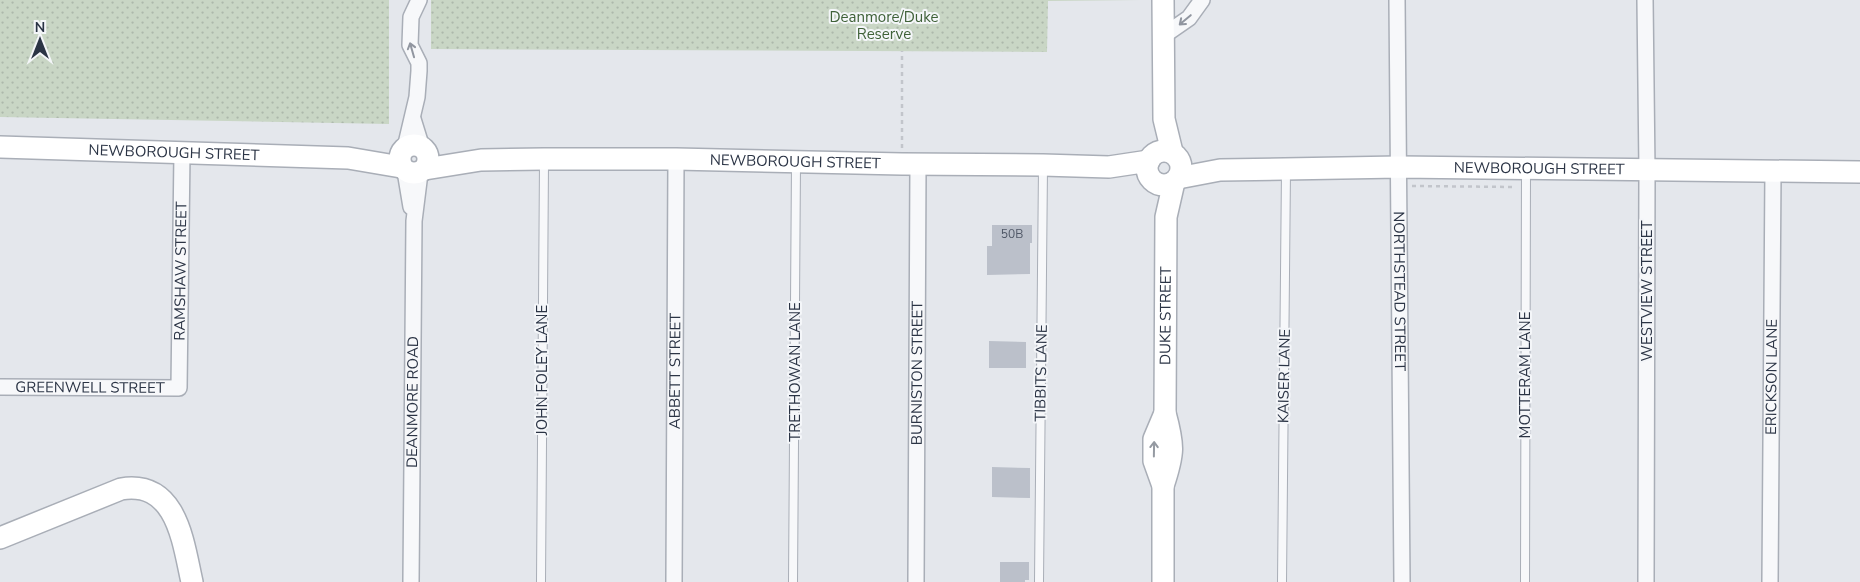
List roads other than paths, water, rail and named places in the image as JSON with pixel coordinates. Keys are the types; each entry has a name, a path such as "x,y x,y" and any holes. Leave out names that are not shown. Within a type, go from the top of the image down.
{"street":[{"path":"413,160 413,117 417,97 418,64 410,45 410,26 411,17 419,0"},
{"name":"DUKE STREET","path":"1163,0 1166,217 1165,413 1154,439 1154,461 1163,486 1163,582"},
{"path":"1163,36 1189,18 1202,0"},
{"name":"NORTHSTEAD STREET","path":"1397,0 1400,167 1402,582"},
{"name":"WESTVIEW STREET","path":"1645,0 1647,170 1646,582"},
{"name":"NEWBOROUGH STREET","path":"0,147 413,160 676,159 1220,170 1400,167 1860,172"},
{"name":"RAMSHAW STREET","path":"179,388 182,153"},
{"name":"ABBETT STREET","path":"674,582 676,159"},
{"name":"DEANMORE ROAD","path":"411,582 413,160"},
{"name":"BURNISTON STREET","path":"910,165 916,582"},
{"name":"ERICKSON LANE","path":"1770,582 1774,171"},
{"name":"GREENWELL STREET","path":"0,387 179,388"},
{"path":"0,538 121,489 146,490 163,499 168,505 175,520 192,582"},
{"path":"0,551 112,505 131,502 141,503 157,513 163,521 181,582"}],"lane":[{"name":"JOHN FOLEY LANE","path":"541,582 544,159"},
{"name":"TRETHOWAN LANE","path":"793,582 796,162"},
{"name":"TIBBITS LANE","path":"1039,582 1043,165"},
{"name":"MOTTERAM LANE","path":"1525,582 1526,168"},
{"name":"KAISER LANE","path":"1282,582 1286,170"}],"park label":[{"name":"Deanmore/Duke Reserve","path":"884,26"}]}
